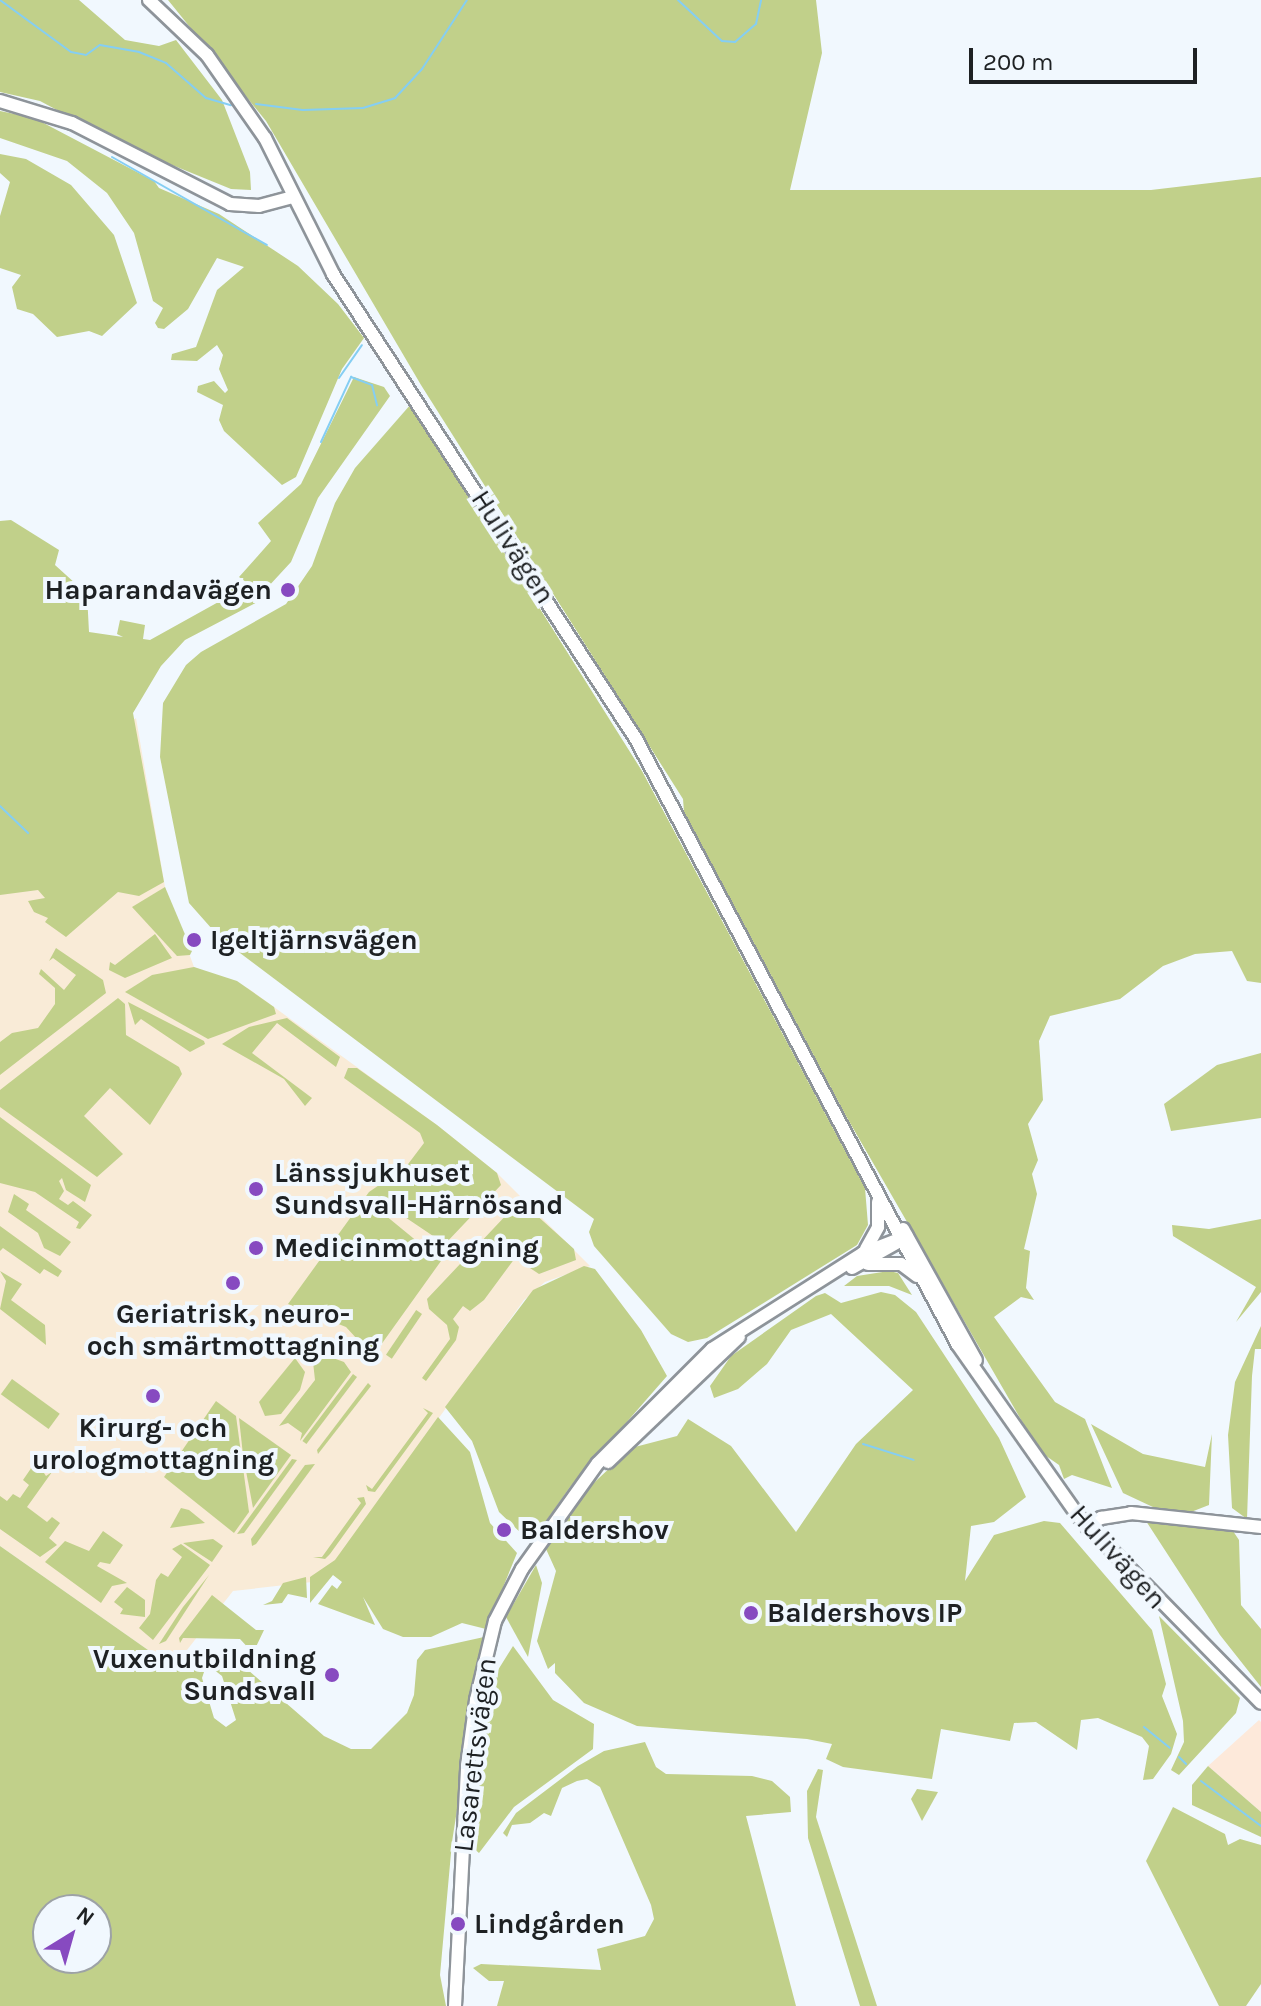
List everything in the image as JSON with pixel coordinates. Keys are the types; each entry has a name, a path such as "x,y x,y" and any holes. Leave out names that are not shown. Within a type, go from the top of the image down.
{"main road":[{"name":"Hulivägen","path":"149,0 207,55 246,109 265,138 292,197 350,301 636,739 840,1119 922,1281 992,1395 1091,1531 1261,1703"},
{"path":"0,101 72,123 230,204 259,206 292,197"},
{"name":"Hulivägen","path":"840,1119 878,1199 992,1395"},
{"path":"863,1253 878,1227 878,1199"},
{"name":"Lasarettsvägen","path":"455,2006 467,1766 484,1658 495,1621 522,1569 584,1483 750,1325 863,1253 902,1238"},
{"name":"Lasarettsvägen","path":"835,1273 854,1267 902,1238"},
{"path":"854,1267 901,1264 922,1281"},
{"path":"1091,1531 1118,1515 1261,1527"}],"shaded area":[{"name":"Länssjukhuset Sundsvall-Härnösand","path":"136,718 165,887 194,967 249,989 437,1125 497,1173 590,1266 545,1282 524,1300 321,1581 233,1591 180,1659 158,1657 0,1546 0,812"},
{"path":"1259,1720 1261,1722 1261,1812 1208,1766"}],"green space":[{"path":"0,0 79,0 125,40 159,46 176,40 222,100 250,172 251,190 231,189 123,145 40,101 0,92"},
{"path":"168,0 816,0 822,53 790,190 1151,190 1261,177 1261,983 1247,981 1232,951 1195,954 1163,966 1120,999 1050,1016 1039,1041 1043,1100 1028,1124 1038,1160 1032,1174 1037,1194 1024,1249 1030,1251 1026,1288 1034,1300 1021,1297 994,1317 1055,1402 1085,1419 1112,1488 1072,1475 1064,1479 1059,1465 1039,1451 846,1116 684,812 683,799 421,385 266,121"},
{"path":"0,111 34,118 154,181 159,188 219,214 298,266 338,304 364,338 342,369 296,477 282,485 224,431 219,420 223,405 197,392 198,386 214,381 225,393 228,390 219,369 223,355 217,345 197,361 171,360 172,354 196,347 217,290 244,267 217,258 188,309 164,329 158,328 155,323 163,308 153,301 134,233 107,193 67,161 0,138"},
{"path":"0,154 26,159 71,185 114,235 137,303 102,336 89,331 57,337 33,314 17,309 12,287 21,275 0,268 0,216 10,182 0,173"},
{"path":"354,377 384,387 390,396 318,498 291,562 267,588 257,590 239,577 271,541 258,523 301,484"},
{"path":"411,404 642,771 865,1188 868,1225 857,1245 707,1338 688,1342 671,1334 594,1246 589,1232 594,1219 220,938 189,903 160,757 163,703 186,665 201,652 286,604 312,566 335,503 355,468"},
{"path":"11,520 59,550 55,565 87,594 89,632 123,637 117,634 120,620 145,625 143,639 150,640 231,595 232,581 261,600 185,640 161,666 133,713 164,882 139,896 118,892 66,937 45,922 48,918 34,912 28,901 45,898 38,890 0,895 0,521"},
{"path":"165,887 192,951 190,955 177,956 132,907"},
{"path":"155,934 172,958 125,978 109,970 110,962 115,965"},
{"path":"56,948 103,980 106,993 0,1075 0,1042 12,1033 38,1028 55,1004 55,988 39,974 41,969 64,990 76,975 53,958 49,961"},
{"path":"194,967 237,981 274,1007 276,1014 208,1039 125,992 152,975"},
{"path":"118,998 125,1004 126,1035 179,1067 182,1074 150,1125 110,1088 84,1116 123,1154 97,1177 0,1107 0,1090"},
{"path":"128,1002 205,1044 190,1052 141,1019 135,1025"},
{"path":"287,1018 340,1057 336,1067 277,1023 252,1053 312,1098 305,1106 284,1079 222,1044 249,1027"},
{"path":"1261,1053 1261,1118 1171,1131 1164,1104 1217,1065"},
{"path":"348,1068 357,1068 437,1125 497,1173 501,1185 445,1244 390,1207 385,1215 441,1261 378,1349 369,1352 346,1327 288,1304 369,1192 385,1181 393,1184 424,1143 420,1133 344,1078"},
{"path":"0,1117 91,1185 85,1202 66,1190 62,1178 59,1181 64,1191 59,1199 68,1205 73,1201 92,1215 80,1229 76,1228 79,1222 35,1192 0,1183"},
{"path":"14,1194 29,1204 26,1210 71,1242 60,1256 44,1248 38,1233 8,1212"},
{"path":"523,1203 574,1249 576,1260 539,1274 515,1258 484,1300 470,1311 463,1306 453,1319 459,1327 456,1340 426,1381 422,1378 450,1339 447,1325 429,1309 427,1299 512,1209"},
{"path":"1261,1219 1261,1292 1236,1322 1256,1287 1173,1236 1172,1225 1209,1229"},
{"path":"0,1226 62,1271 58,1277 44,1269 40,1274 3,1248 0,1251"},
{"path":"584,1266 595,1269 641,1330 667,1376 570,1487 539,1531 526,1538 499,1512 472,1441 445,1407 533,1290"},
{"path":"0,1271 22,1284 11,1300 45,1325 46,1345 0,1309 6,1281"},
{"path":"889,1271 898,1273 912,1295 889,1286 844,1286 857,1276"},
{"path":"881,1292 895,1295 916,1312 999,1438 1026,1497 994,1522 971,1526 965,1581 994,1535 1044,1521 1060,1523 1152,1630 1166,1684 1162,1696 1177,1734 1171,1754 1153,1779 1143,1780 1149,1746 1142,1737 1098,1718 1081,1720 1077,1750 1036,1722 1014,1723 1010,1741 941,1729 932,1779 843,1767 826,1759 832,1744 807,1739 637,1726 584,1703 555,1673 555,1663 548,1669 537,1641 556,1571 546,1549 582,1494 631,1448 677,1436 688,1419 731,1446 796,1532 856,1444 913,1390 831,1314 791,1330 767,1364 738,1389 714,1398 710,1386 731,1356 816,1296 825,1293 841,1303"},
{"path":"416,1310 422,1314 392,1359 386,1355"},
{"path":"1261,1326 1261,1349 1255,1349 1252,1376 1247,1519 1232,1508 1228,1435 1235,1382"},
{"path":"300,1346 344,1362 351,1372 300,1441 302,1433 288,1423 279,1426 315,1380 313,1362"},
{"path":"295,1358 305,1372 300,1390 281,1414 265,1416 259,1402"},
{"path":"353,1374 357,1377 306,1444 302,1441"},
{"path":"12,1379 60,1414 49,1429 1,1394"},
{"path":"368,1383 371,1386 318,1454 317,1450"},
{"path":"216,1401 236,1416 249,1512 234,1533 164,1477"},
{"path":"423,1408 433,1413 375,1492 368,1491 366,1485 372,1489 428,1413"},
{"path":"438,1417 470,1452 490,1523 517,1553 486,1629 462,1623 431,1637 403,1637 383,1629 363,1597 375,1625 318,1604 332,1585 337,1589 342,1582 333,1575 310,1603 310,1577 335,1560"},
{"path":"239,1418 291,1455 253,1508 243,1455"},
{"path":"1091,1424 1143,1454 1205,1467 1212,1434 1209,1505 1191,1512 1155,1508 1123,1493"},
{"path":"292,1459 297,1460 244,1533 237,1534"},
{"path":"36,1461 46,1476 52,1472 27,1507 47,1522 52,1517 60,1523 49,1538 57,1545 40,1557 0,1529 0,1496 7,1501 13,1494 20,1498 29,1485 23,1480"},
{"path":"315,1464 252,1546 251,1539 305,1465"},
{"path":"364,1497 366,1504 330,1554 325,1559 313,1557 322,1557 361,1503 357,1498"},
{"path":"181,1508 189,1510 205,1523 170,1528"},
{"path":"1146,1521 1233,1531 1239,1540 1241,1605 1261,1629 1261,1687 1220,1635"},
{"path":"103,1531 123,1545 110,1564 100,1562 97,1566 127,1583 112,1586 101,1603 45,1562 65,1541 89,1551"},
{"path":"213,1539 223,1546 212,1562 183,1543"},
{"path":"181,1544 210,1565 153,1640 139,1628 150,1614 156,1580 161,1573 168,1577 182,1557 172,1549"},
{"path":"0,1546 158,1657 208,1660 202,1678 214,1718 226,1727 236,1720 222,1676 213,1669 248,1670 324,1736 351,1749 371,1749 407,1713 414,1695 417,1660 425,1650 484,1637 452,1842 440,1975 446,2006 0,2006"},
{"path":"536,1565 542,1583 528,1657 506,1617"},
{"path":"209,1575 166,1641 159,1644 183,1607"},
{"path":"306,1577 307,1598 288,1594 282,1603 263,1605 272,1601 283,1583"},
{"path":"127,1587 145,1600 145,1617 120,1614 123,1609 114,1602"},
{"path":"212,1595 256,1630 264,1630 253,1653 240,1639 183,1638 180,1643 179,1638"},
{"path":"1159,1616 1240,1698 1236,1713 1179,1775 1171,1770 1184,1742 1183,1721"},
{"path":"513,1646 553,1700 594,1724 593,1749 514,1807 479,1853 472,1847 487,1704 493,1678"},
{"path":"645,1742 656,1767 666,1774 752,1776 772,1781 790,1797 791,1812 746,1816 796,2006 497,2006 504,1981 489,1981 473,1968 481,1964 601,1970 597,1949 645,1936 654,1919 651,1905 600,1787 587,1779 562,1788 551,1816 544,1813 530,1823 512,1825 507,1837 503,1833 516,1813 578,1766 604,1751"},
{"path":"1208,1766 1261,1812 1261,1837 1192,1805 1192,1785"},
{"path":"818,1769 823,1770 816,1817 877,2006 860,2006 808,1838 807,1791"},
{"path":"917,1789 938,1792 922,1821 911,1799"},
{"path":"1173,1807 1225,1834 1228,1845 1240,1839 1261,1845 1261,1984 1246,2006 1219,2006 1146,1861"}],"waterway":[{"path":"0,0 71,52 86,55 100,45 139,52 166,63 206,98 231,105"},
{"path":"256,104 303,110 363,108 395,98 422,69 467,0"},
{"path":"678,0 722,41 735,42 756,24 761,0"},
{"path":"112,157 267,245"},
{"path":"339,378 362,345"},
{"path":"321,442 351,377 372,385 377,405"},
{"path":"0,806 28,833"},
{"path":"863,1444 914,1460"},
{"path":"1144,1727 1170,1748"},
{"path":"1179,1757 1186,1764"},
{"path":"1201,1781 1261,1826"}],"place":[{"name":"Haparandavägen","path":"288,590"},
{"name":"Igeltjärnsvägen","path":"194,940"},
{"name":"Länssjukhuset Sundsvall-Härnösand","path":"256,1189"},
{"name":"Medicinmottagning","path":"256,1248"},
{"name":"Geriatrisk, neuro- och smärtmottagning","path":"233,1283"},
{"name":"Kirurg- och urologmottagning","path":"153,1396"},
{"name":"Baldershov","path":"504,1530"},
{"name":"Baldershovs IP","path":"751,1613"},
{"name":"Vuxenutbildning Sundsvall","path":"332,1675"},
{"name":"Lindgården","path":"458,1924"}]}
